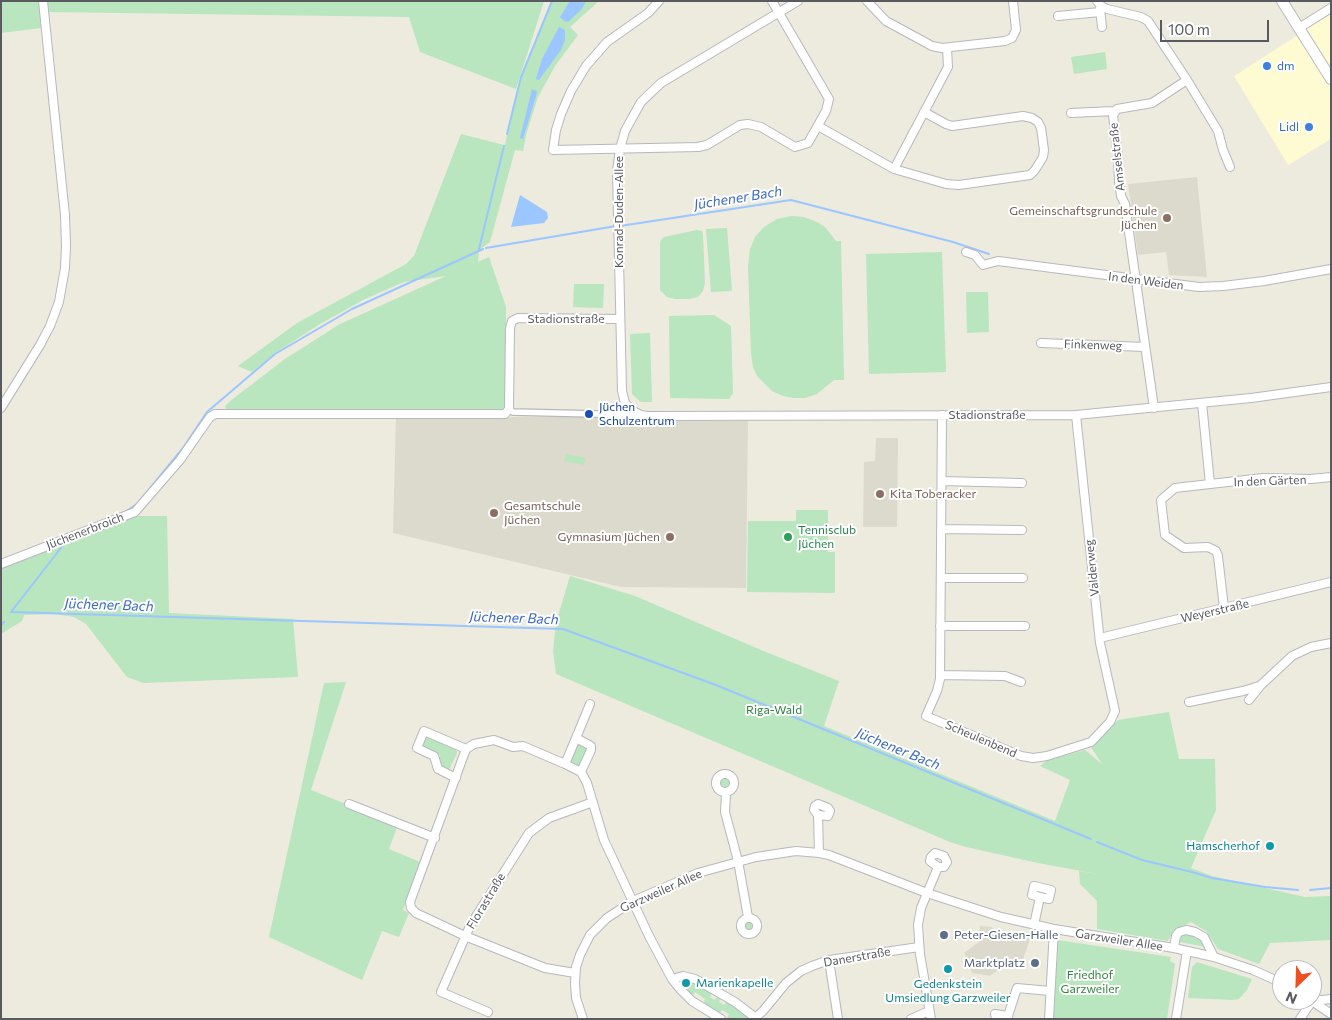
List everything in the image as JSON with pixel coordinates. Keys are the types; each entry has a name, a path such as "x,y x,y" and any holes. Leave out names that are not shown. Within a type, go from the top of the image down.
{"main road":[{"path":"1282,1 1331,79"}],"street":[{"path":"1,408 40,346 50,326 61,293 65,268 66,236 43,1"},
{"path":"659,1 648,13 612,38 590,61 571,91 556,130 553,150 702,147 740,126 748,124 759,126 795,147 808,144 828,106 828,96 772,1"},
{"name":"Konrad-Duden-Allee","path":"625,403 622,391 618,171 620,149 625,131 641,102 668,78 798,1"},
{"path":"867,1 881,17 902,30 935,47 948,48 1012,38 1016,30 1013,1"},
{"path":"1099,6 1102,27"},
{"path":"1058,16 1099,6 1141,17 1148,21 1218,131 1230,167"},
{"path":"1299,28 1331,8"},
{"path":"894,169 948,67 948,48"},
{"name":"Amselstraße","path":"1154,408 1125,204 1121,196 1113,118 1114,112 1119,108 1150,104 1187,80"},
{"path":"818,126 894,169 946,184 959,185 1027,176 1033,173 1043,157 1041,128 1038,122 1032,118 1023,116 952,126 924,112"},
{"path":"1071,113 1114,112"},
{"name":"In den Weiden","path":"966,252 975,255 983,265 998,261 1186,286 1223,286 1278,279 1331,269"},
{"name":"Stadionstraße","path":"509,409 510,328 512,320 518,318 620,319"},
{"name":"Finkenweg","path":"1041,343 1145,347"},
{"name":"Stadionstraße","path":"641,415 1076,416 1331,387"},
{"path":"603,413 625,403 630,409 641,415"},
{"path":"1202,403 1210,484"},
{"path":"509,409 513,412 641,415"},
{"name":"Jüchenerbroich","path":"1,564 135,512 180,460 214,414 503,414 509,409"},
{"path":"942,415 940,675 1005,676 1021,682"},
{"name":"Valderweg","path":"1076,416 1100,638 1116,711 1113,718"},
{"name":"In den Gärten","path":"1224,608 1216,551 1208,547 1184,548 1165,534 1161,500 1175,488 1264,478 1311,479 1331,477"},
{"path":"942,482 1022,483"},
{"path":"941,530 1022,530"},
{"path":"941,578 1023,578"},
{"name":"Weyerstraße","path":"1100,638 1330,584"},
{"path":"940,626 1025,626"},
{"path":"1249,700 1260,685 1297,653 1315,645 1331,643"},
{"name":"Scheulenbend","path":"940,675 937,691 926,716 1021,756 1032,758 1047,756 1087,744 1097,737 1113,718"},
{"path":"1189,702 1243,691 1260,685"},
{"path":"565,764 590,704"},
{"path":"456,778 438,769 434,756 417,748 424,731 466,749"},
{"path":"576,738 590,744 591,748 581,772"},
{"path":"575,973 544,968 465,936 416,913 410,905 413,890 435,838 466,749 474,744 494,740 513,747 523,746 581,772 586,779 604,840 672,979 692,1001 721,1019"},
{"path":"726,792 725,812 738,861 748,917"},
{"name":"Florastraße","path":"488,1012 441,992 465,936 529,833 550,818 592,802"},
{"path":"349,804 435,838"},
{"path":"818,815 819,852"},
{"name":"Garzweiler Allee","path":"583,1019 576,998 575,973 582,949 594,929 606,918 633,901 684,878 738,861 784,852 819,852 988,914 1054,929 1174,948 1214,957 1272,979"},
{"path":"911,1019 930,1015 919,947 918,920 938,867"},
{"path":"1034,925 1040,897"},
{"path":"1048,1019 1054,929"},
{"name":"Garzweiler Allee","path":"1174,948 1179,932 1186,930 1195,932 1204,937 1214,957"},
{"name":"Danerstraße","path":"757,1018 781,988 797,974 812,966 829,960 919,947"},
{"path":"1176,1019 1187,951"},
{"path":"829,960 838,1019"},
{"path":"672,979 683,976 692,978 735,1002 757,1018"},
{"path":"996,1019 995,1014 1008,1016 1017,988 1050,991"}],"shaded area":[{"path":"1331,12 1331,139 1288,165 1234,76"},
{"name":"Gemeinschaftsgrundschule Jüchen","path":"1197,177 1207,277 1169,275 1166,252 1138,255 1128,184"},
{"path":"396,417 602,417 634,420 748,421 746,588 621,587 393,533"},
{"name":"Kita Toberacker","path":"876,438 898,438 897,527 863,527 864,462 875,461"},
{"path":"980,926 992,927 995,931 1030,939 1020,968 1004,966 990,976 972,973 969,965 971,964 964,953 983,939 979,933"}],"green space":[{"path":"1,1 39,1 41,28 1,33"},
{"path":"47,1 544,1 516,89 420,52 409,17 48,12"},
{"path":"552,1 599,1 570,27 578,35 555,66 538,97 523,151 515,150 490,242 479,250 478,262 489,257 506,307 506,407 499,412 227,411 225,406 234,398 285,359 340,324 446,276 404,282 365,299 320,324 275,353 252,372 238,366 297,323 406,264 414,256 461,134 504,145 503,153 521,77"},
{"path":"1105,52 1107,69 1074,74 1071,57"},
{"path":"791,216 804,217 817,222 825,227 836,241 841,241 844,380 834,380 817,394 805,398 783,396 772,391 757,376 751,354 748,266 750,249 755,237 764,227 777,219"},
{"path":"727,228 732,291 711,292 706,229"},
{"path":"697,230 702,231 703,235 705,283 703,291 698,297 689,299 667,297 660,290 661,240 664,237"},
{"path":"942,252 946,372 869,374 866,254"},
{"path":"574,284 604,284 603,308 573,307"},
{"path":"966,292 988,292 989,332 967,333"},
{"path":"714,315 731,326 733,393 729,399 670,398 669,316"},
{"path":"650,333 652,402 641,402 632,394 630,334"},
{"path":"566,454 585,458 584,465 564,461"},
{"name":"Tennisclub Jüchen","path":"796,510 828,510 828,552 835,552 835,593 747,592 748,521 796,521"},
{"path":"137,516 167,516 169,613 293,619 298,677 143,683 127,677 86,624 74,617 56,614 24,615 22,621 1,634 1,568"},
{"name":"Riga-Wald","path":"570,576 635,596 839,681 824,726 1055,821 1070,780 1040,766 1047,760 1085,750 1102,764 1091,747 1118,720 1169,712 1179,759 1215,759 1216,810 1191,868 1212,876 1305,897 1331,896 1331,940 1270,943 1259,964 1218,949 1206,931 1191,922 1173,931 1168,941 1097,929 1097,901 1080,884 1079,871 1103,875 1038,863 950,842 556,674 553,651 556,623"},
{"path":"346,682 311,790 398,825 389,849 420,862 403,910 409,913 399,937 382,931 362,980 269,937 324,683"},
{"path":"429,736 456,747 457,753 449,770 442,769 438,763 440,755 423,747 422,744 425,737"},
{"path":"577,743 584,744 588,749 579,766 570,761"},
{"path":"725,775 730,777 732,782 730,787 725,789 720,787 718,782 720,777"},
{"path":"747,920 751,920 755,926 751,932 747,932 743,928 743,924"},
{"path":"1182,934 1199,936 1206,947 1180,942 1179,937"},
{"name":"Friedhof Garzweiler","path":"1057,940 1171,957 1170,961 1175,964 1167,1019 1050,1019"},
{"path":"1197,962 1252,979 1247,990 1239,999 1188,998 1192,967"},
{"path":"686,979 713,992 710,997 715,1000 718,995 721,998 719,1002 724,1005 727,1000 752,1019 727,1019 729,1014 722,1010 719,1014 703,1004 705,999 695,992 692,996 681,983"}],"water":[{"path":"570,1 586,1 582,9 568,22 560,17"},
{"path":"559,27 565,30 565,40 561,50 539,80 536,79 542,59"},
{"path":"532,89 537,91 523,139 520,138"},
{"path":"520,195 547,212 548,218 544,223 511,227"}],"waterway":[{"path":"507,134 521,77 552,1"},
{"path":"479,249 504,146"},
{"name":"Jüchener Bach","path":"620,226 791,200 953,242 989,254"},
{"name":"Jüchener Bach","path":"486,248 616,226"},
{"name":"Jüchener Bach","path":"125,512 137,504 183,448 207,412 275,354 352,309 483,249"},
{"name":"Jüchener Bach","path":"11,612 64,544"},
{"name":"Jüchener Bach","path":"11,612 563,629 716,685 1091,839"},
{"name":"Jüchener Bach","path":"1,625 4,622"},
{"name":"Jüchener Bach","path":"1097,842 1142,860 1212,878 1265,887 1298,890"},
{"name":"Jüchener Bach","path":"1310,890 1331,888"}],"place":[{"name":"dm","path":"1267,66"},
{"name":"Lidl","path":"1309,127"},
{"name":"Gemeinschaftsgrundschule Jüchen","path":"1167,218"},
{"name":"Jüchen Schulzentrum","path":"589,414"},
{"name":"Kita Toberacker","path":"880,494"},
{"name":"Gesamtschule Jüchen","path":"494,513"},
{"name":"Gymnasium Jüchen","path":"670,537"},
{"name":"Tennisclub Jüchen","path":"788,537"},
{"name":"Hamscherhof","path":"1270,846"},
{"name":"Peter-Giesen-Halle","path":"944,935"},
{"name":"Marktplatz","path":"1035,963"},
{"name":"Gedenkstein Umsiedlung Garzweiler","path":"948,969"},
{"name":"Marienkapelle","path":"686,983"}]}
